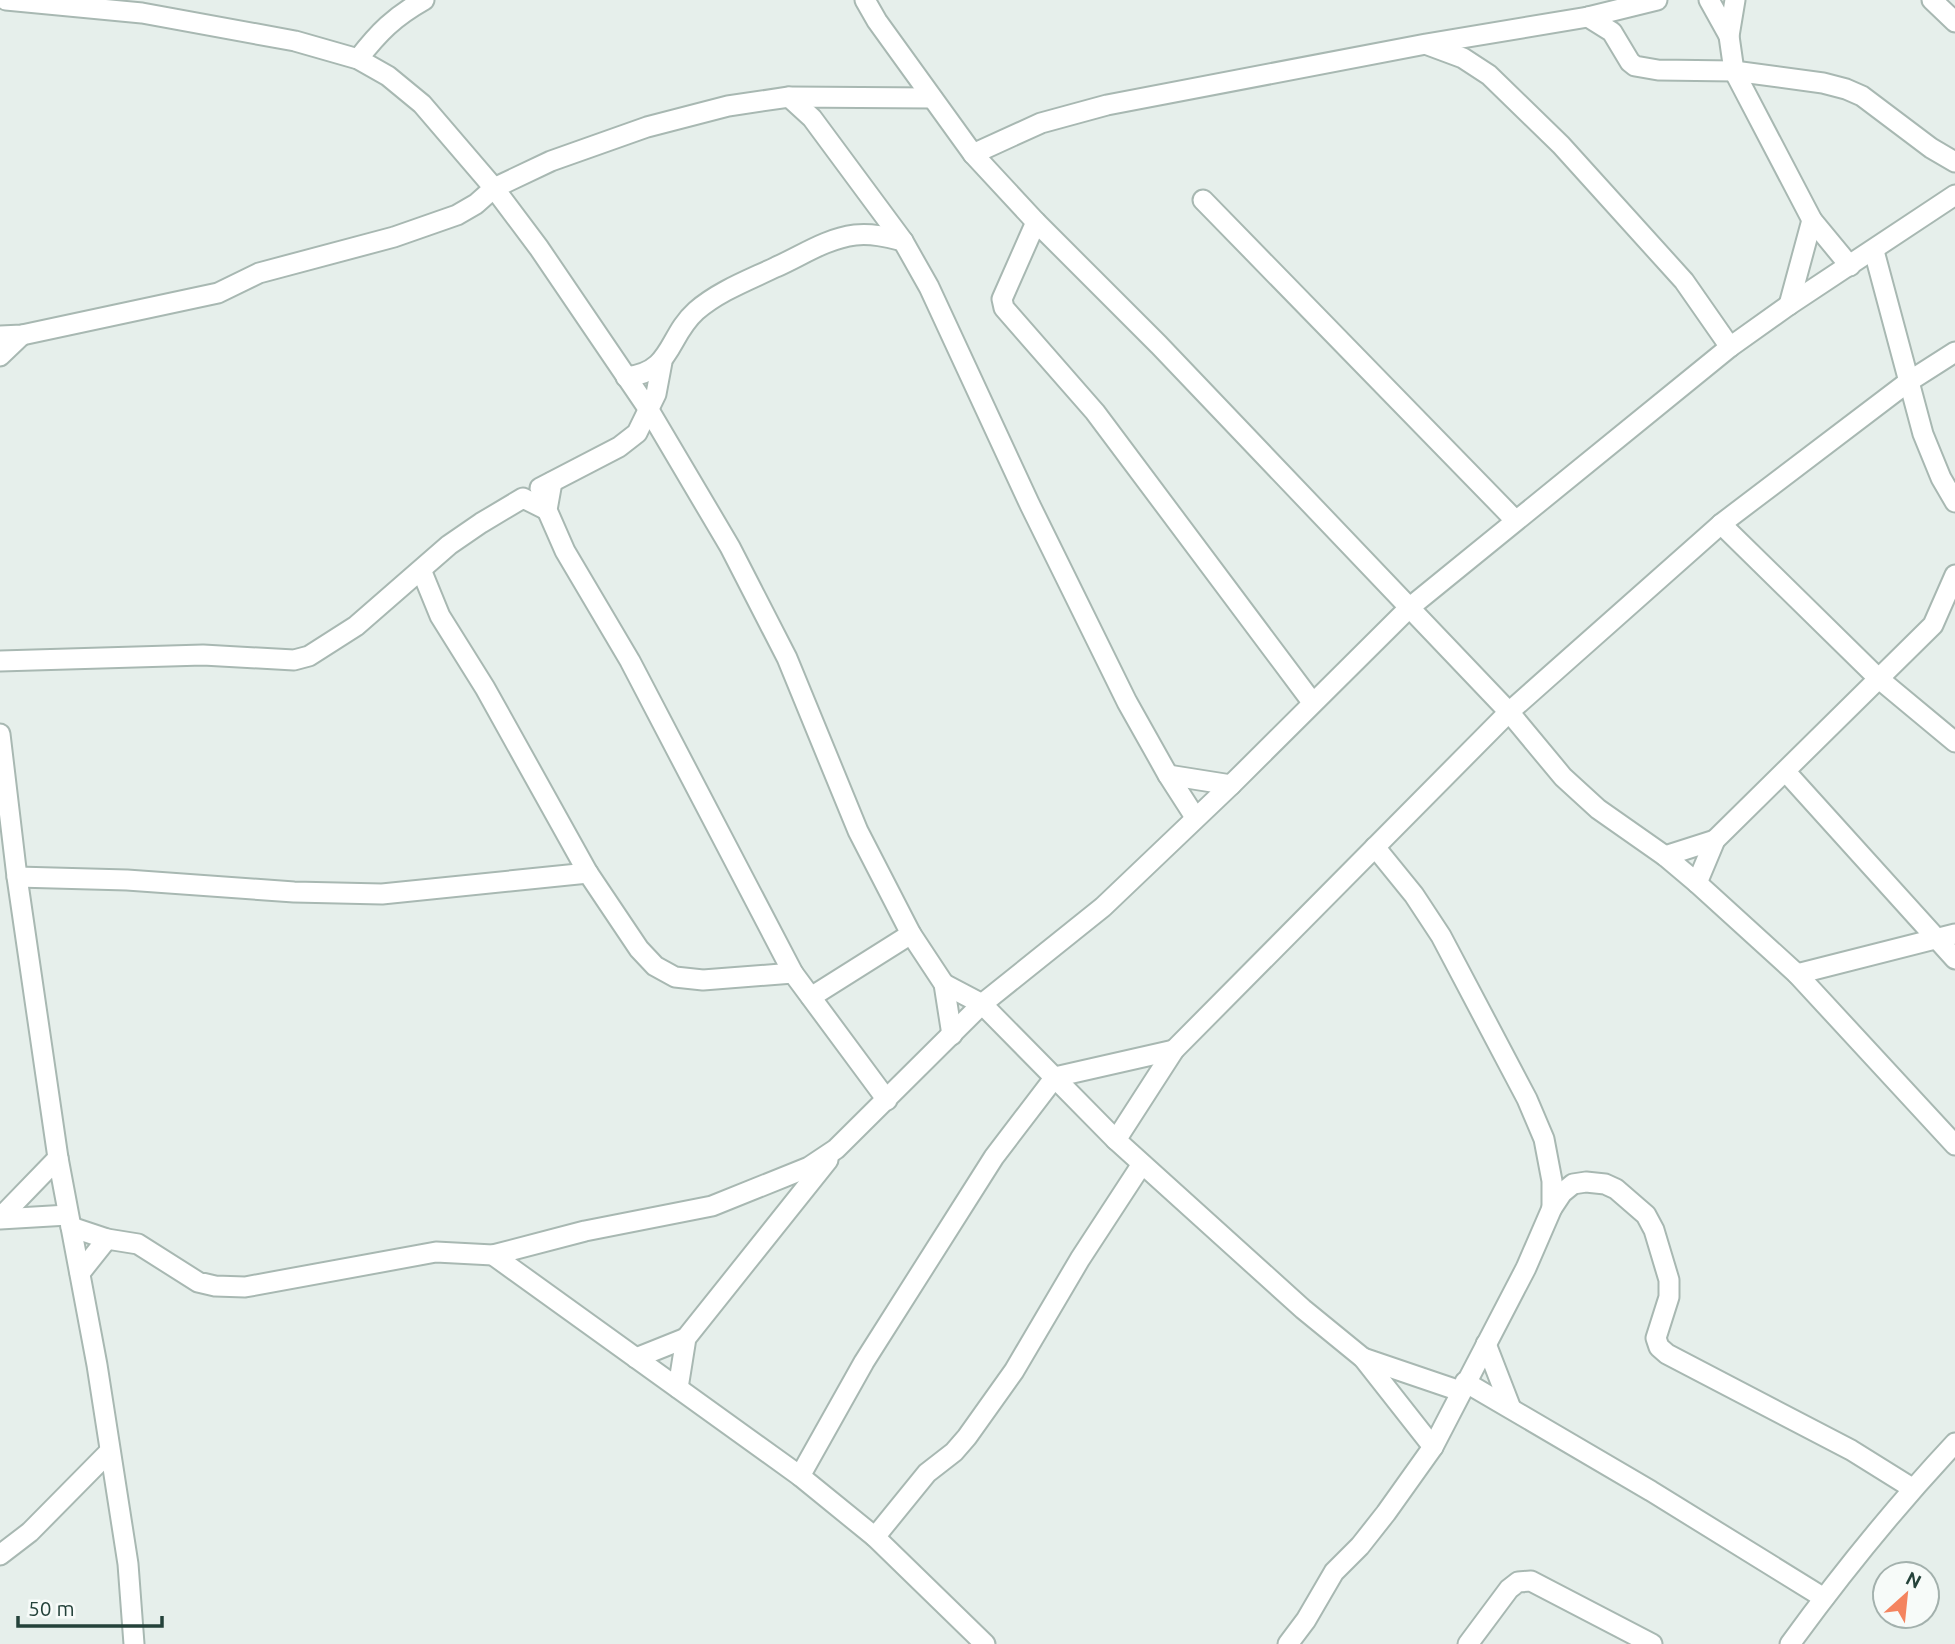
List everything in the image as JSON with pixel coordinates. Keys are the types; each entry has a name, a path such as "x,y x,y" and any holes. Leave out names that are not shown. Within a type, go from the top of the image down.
{"street":[{"path":"6,0 143,7 295,41 358,59 388,76 422,104 494,188 539,248 649,410 730,547 787,658 858,831 911,934 944,984 952,1035"},
{"path":"358,59 400,14 424,0"},
{"path":"865,0 877,21 973,154 1509,712 1563,777 1598,809 1665,856 1797,974 1955,1145"},
{"path":"877,21 886,0"},
{"path":"973,154 1041,123 1107,105 1426,44 1588,17 1657,0"},
{"path":"1709,0 1729,36"},
{"path":"1735,0 1729,36 1734,71 1812,219 1850,265"},
{"path":"1932,0 1955,22"},
{"path":"1588,17 1612,32 1635,66 1658,70 1734,71 1823,83 1846,89 1862,96 1931,148 1955,162"},
{"path":"1426,44 1463,58 1489,75 1561,145 1684,281 1730,348"},
{"path":"0,336 22,335 218,293 259,273 394,237 457,215 476,204 494,188 551,161 648,127 728,106 789,97 932,97"},
{"path":"789,97 812,118 903,241 929,287 1030,505 1127,702 1195,817"},
{"path":"812,118 821,97"},
{"path":"678,1388 686,1338 836,1149 982,1004 1102,907 1231,785 1409,608 1730,348 1789,305 1955,195"},
{"path":"1203,200 1515,520"},
{"path":"1789,305 1812,219"},
{"path":"1036,222 1002,299 1004,308 1095,412 1312,702"},
{"path":"0,661 203,655 294,660 309,656 356,626 422,572 449,545 481,523 619,447 637,433 656,394 662,362 687,320 713,299 741,283 836,239 859,235 903,241"},
{"path":"1874,251 1923,434 1941,478 1955,502"},
{"path":"0,356 22,335"},
{"path":"1116,1140 1174,1049 1509,712 1721,524 1908,382 1955,352"},
{"path":"626,377 641,375 662,362"},
{"path":"552,482 547,510 565,551 630,661 793,973 887,1100"},
{"path":"523,498 547,510"},
{"path":"1721,524 1878,678 1955,743"},
{"path":"422,572 440,616 485,688 588,873 639,949 654,966 675,977 703,980 793,973"},
{"path":"1697,883 1715,840 1933,625 1955,575"},
{"path":"1933,625 1955,618"},
{"path":"0,734 17,877 58,1158 97,1365 128,1564 134,1644"},
{"path":"1786,772 1946,937 1955,959"},
{"path":"1168,775 1231,785"},
{"path":"1665,856 1715,840"},
{"path":"1375,847 1414,895 1441,936 1527,1099 1544,1139 1552,1181 1552,1208"},
{"path":"17,877 127,880 294,892 382,894 588,873"},
{"path":"811,997 911,934"},
{"path":"1797,974 1946,937"},
{"path":"944,984 982,1004 1116,1140 1303,1309 1363,1358 1433,1447"},
{"path":"800,1476 864,1362 994,1157 1055,1077 1174,1049"},
{"path":"0,1218 69,1221 107,1239 138,1244 198,1282 215,1286 245,1287 436,1252 457,1251 493,1255 586,1231 712,1206 809,1167 836,1149"},
{"path":"0,1218 58,1158"},
{"path":"875,1537 927,1473 954,1452 967,1437 1014,1371 1080,1259 1142,1164"},
{"path":"1287,1644 1306,1620 1334,1572 1360,1546 1433,1447 1526,1268 1552,1208 1562,1193 1573,1184 1605,1184 1630,1200 1646,1216 1654,1230 1669,1280 1669,1297 1656,1338 1659,1347 1667,1354 1851,1450 1912,1488"},
{"path":"80,1273 107,1239"},
{"path":"493,1255 800,1476 875,1537 985,1644"},
{"path":"636,1358 686,1338"},
{"path":"1486,1344 1510,1406"},
{"path":"1363,1358 1463,1387 1510,1406 1760,1556 1824,1598"},
{"path":"1790,1644 1912,1488 1955,1443"},
{"path":"0,1555 30,1532 109,1452"},
{"path":"1468,1644 1509,1590 1518,1582 1531,1581 1652,1644"}]}
